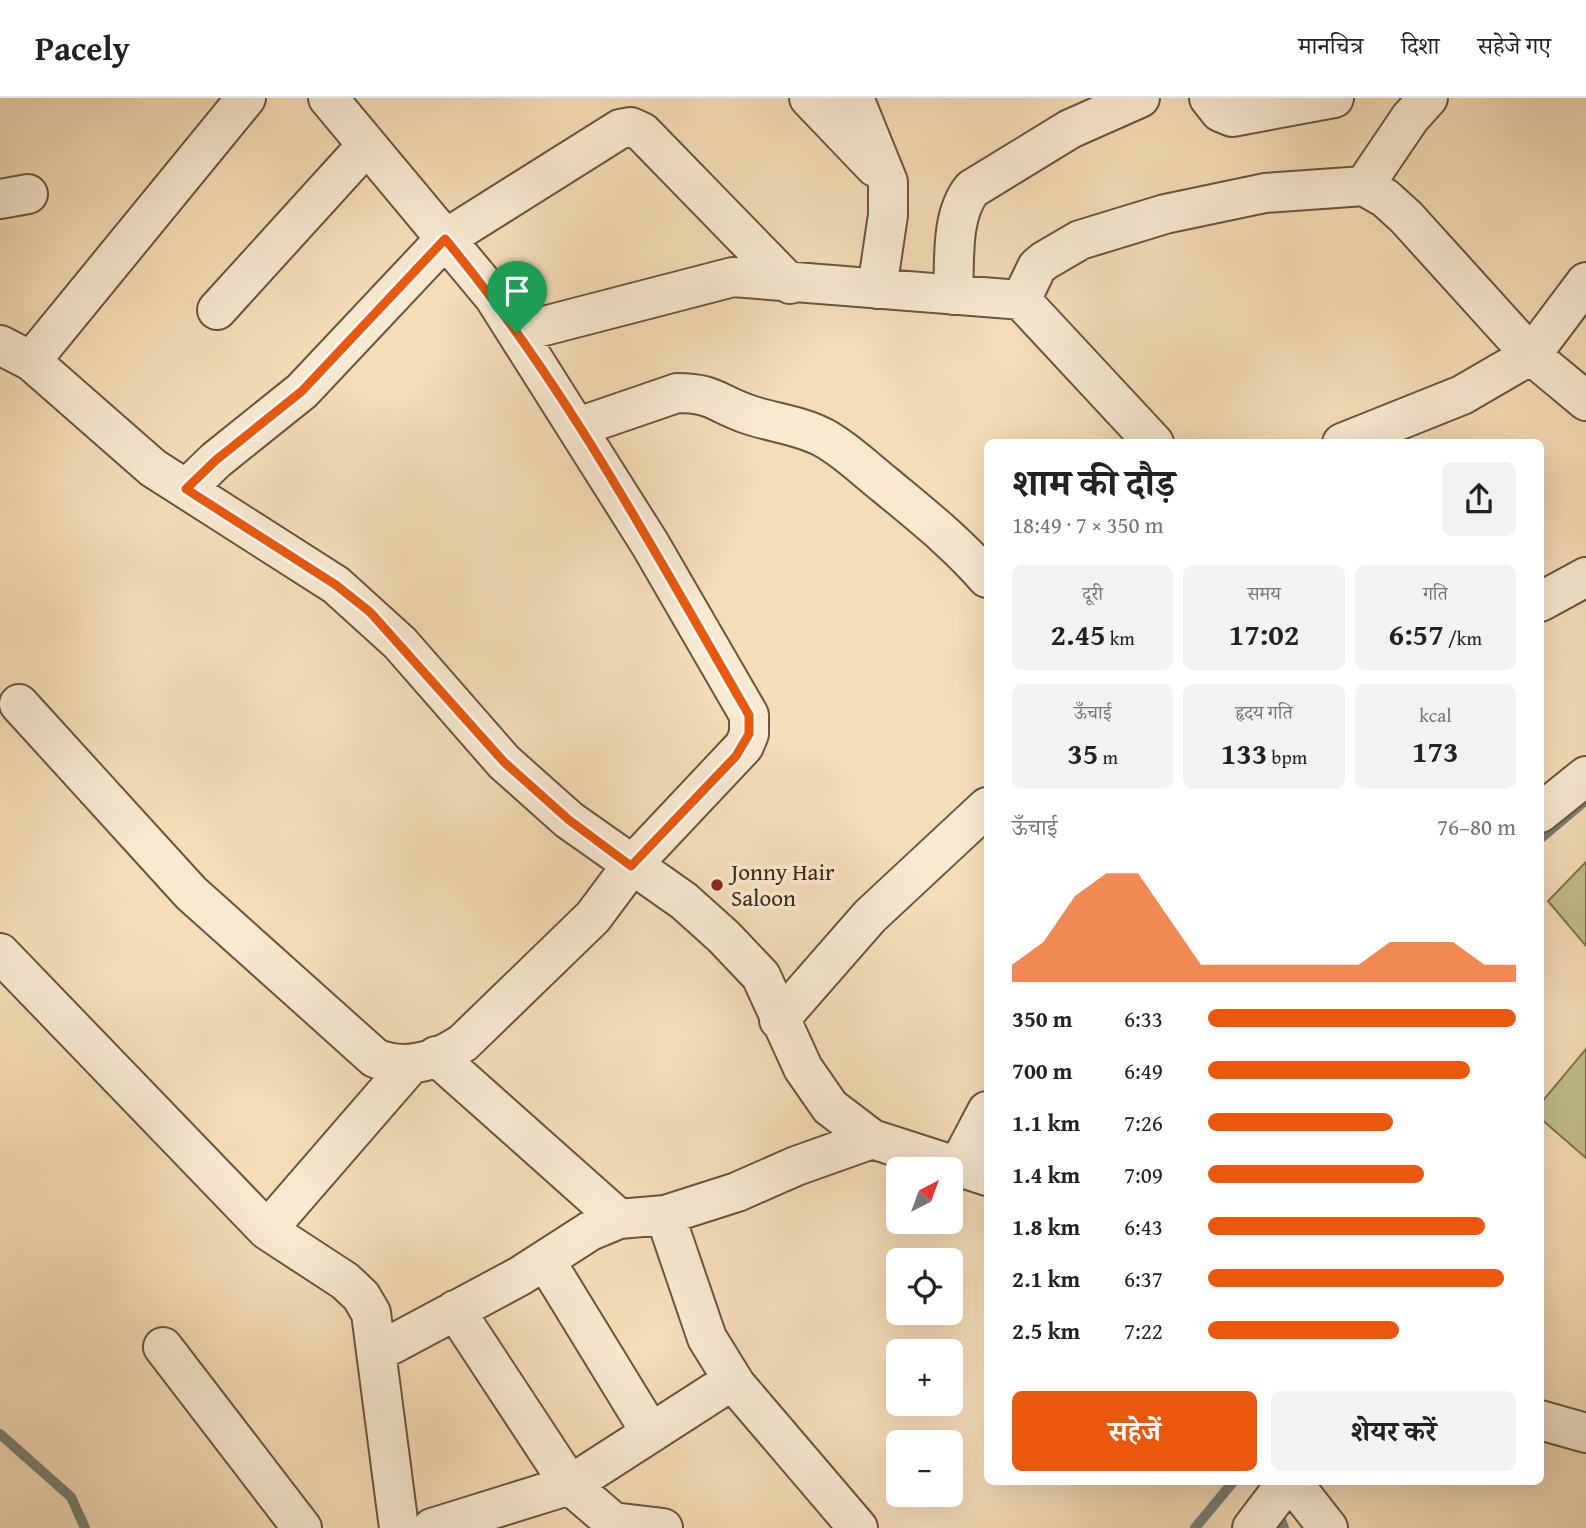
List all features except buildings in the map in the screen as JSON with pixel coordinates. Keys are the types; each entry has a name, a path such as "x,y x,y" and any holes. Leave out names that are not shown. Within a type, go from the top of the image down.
{"street":[{"path":"19,704 191,893 375,1058 392,1065 423,1061 463,1043 593,917 631,866 744,746 750,725 749,715 650,544 578,427 494,298 328,98"},
{"path":"809,98 888,182"},
{"path":"854,98 888,182 888,215 877,289"},
{"path":"953,295 959,216 962,200 972,189 1070,129 1140,98"},
{"path":"1209,98 1220,112 1232,117 1334,98"},
{"path":"1364,186 1410,118 1428,98"},
{"path":"238,101 15,353 123,443 186,489 336,585 362,606 400,643 504,762 569,820 684,901 724,937 761,976 803,1068 831,1107 872,1139 972,1172 984,1123"},
{"path":"186,489 216,460 302,391 445,239 620,128 631,127 642,132 790,284"},
{"path":"217,310 367,145"},
{"path":"1021,300 1037,267 1080,240 1165,214 1265,193 1364,186 1385,198 1406,217 1531,355 1586,401"},
{"path":"517,333 733,277 790,284 1021,300 1150,439"},
{"path":"1352,439 1462,395 1531,355 1586,282"},
{"path":"578,427 677,393 703,393 747,414 797,427 825,438 846,453 959,546 984,575"},
{"path":"1544,600 1586,577"},
{"path":"1544,811 1586,776"},
{"path":"779,1020 870,916 984,810"},
{"path":"0,953 267,1230 345,1281 361,1296 371,1313 399,1528"},
{"path":"423,1061 619,1219"},
{"path":"267,1230 423,1061"},
{"path":"391,1345 545,1260 590,1231 619,1219 665,1215 737,1192 796,1166 872,1139"},
{"path":"665,1215 707,1338 733,1380 858,1528"},
{"path":"545,1260 651,1433"},
{"path":"455,1310 570,1485 614,1522 663,1528"},
{"path":"163,1347 302,1528"},
{"path":"432,1528 570,1485 733,1380"},
{"path":"1544,1421 1586,1433"},
{"path":"1260,1524 1285,1485"},
{"path":"1295,1485 1328,1528"}],"shaded area":[{"path":"1586,862 1586,946 1548,901"},
{"path":"1586,1049 1586,1158 1544,1121 1544,1099"}],"waterway":[{"path":"1544,836 1586,800"},
{"path":"0,1434 71,1497 85,1528"},
{"path":"1195,1528 1231,1485"},
{"path":"1277,1509 1284,1528"}],"place":[{"name":"Jonny Hair Saloon","path":"717,885"}],"route":[{"path":"445,239 494,298 517,333 650,544 749,715 749,734 744,746 631,866 569,820 504,762 370,612 336,585 186,489 216,460 302,391 445,239"}]}
